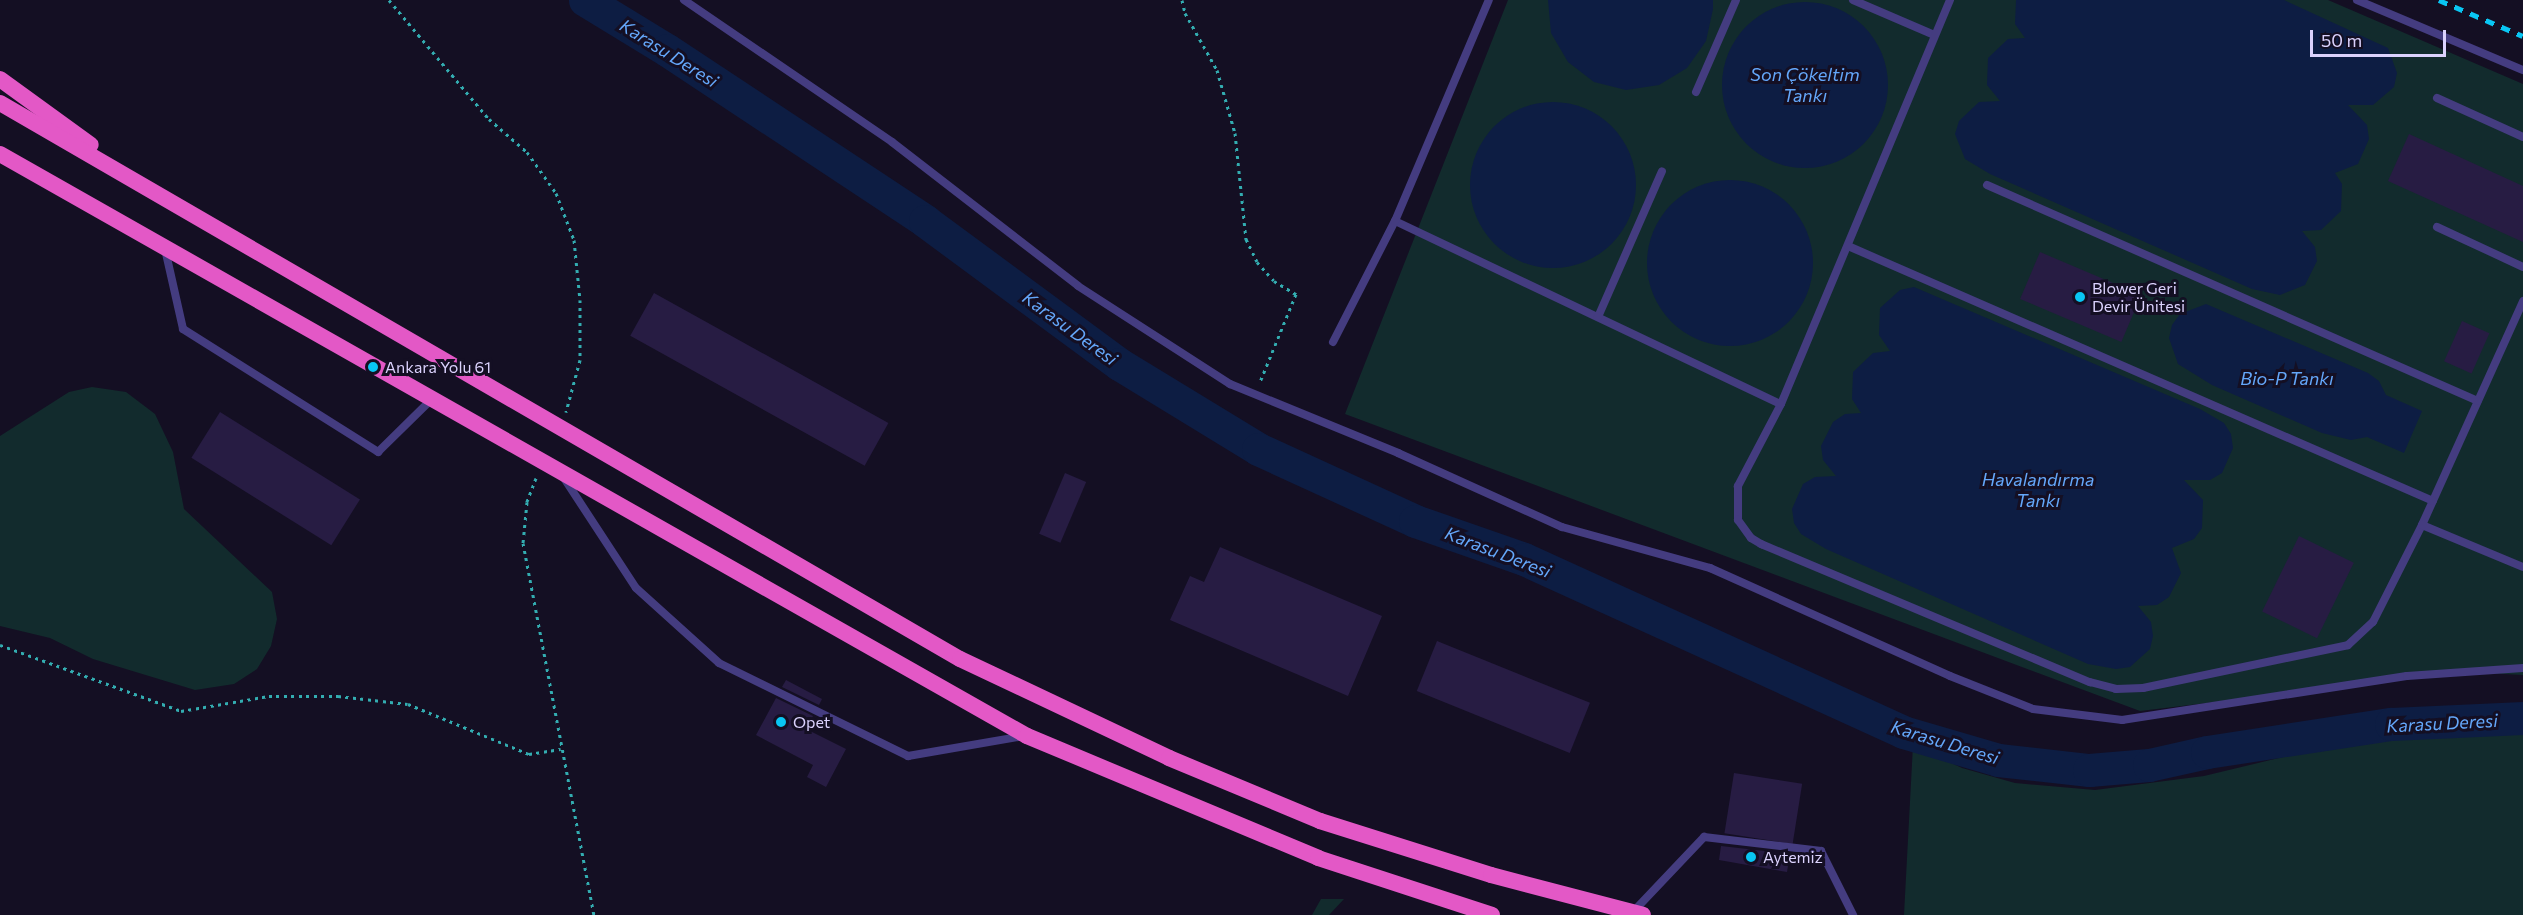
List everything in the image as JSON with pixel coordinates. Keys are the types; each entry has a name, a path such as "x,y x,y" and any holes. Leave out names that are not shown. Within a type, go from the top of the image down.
{"highway":[{"path":"0,78 165,198"},
{"path":"0,103 563,426 960,659 1169,758 1320,820 1491,875 1638,914"},
{"path":"0,153 542,464 1027,736 1318,858 1492,915"}],"lane":[{"path":"684,0 892,142 1078,285 1230,384 1398,453 1562,527 1710,568 1950,676 2033,709 2121,720 2407,676 2523,668"},
{"path":"1332,342 1395,221 1489,0"},
{"path":"1696,92 1736,0"},
{"path":"1853,0 1932,34"},
{"path":"1950,0 1932,34 1848,246 1780,404 1735,497 1738,520 1751,538 2103,687 2143,688 2348,645 2373,622 2422,525 2523,301"},
{"path":"2357,0 2523,70"},
{"path":"2437,98 2523,137"},
{"path":"1598,317 1662,171"},
{"path":"1987,185 2478,401"},
{"path":"1395,221 1780,404"},
{"path":"2437,227 2523,267"},
{"path":"1848,246 2433,501"},
{"path":"165,248 183,328 378,452 431,400"},
{"path":"562,475 636,588 718,663 908,756 1027,736"},
{"path":"2422,525 2523,567"},
{"path":"1638,914 1704,837 1821,851 1853,915"}],"path":[{"path":"389,0 489,119 527,152 556,193 574,240 580,300 580,360 563,426"},
{"path":"1182,0 1185,13 1217,70 1235,133 1246,239 1268,275 1296,294 1255,394"},
{"path":"542,464 527,502 523,543 593,914"},
{"path":"0,645 181,711 269,696 338,696 408,704 529,753 561,749"}],"green space":[{"path":"1508,0 2328,0 2523,84 2523,675 2464,672 2140,711 1345,414"},
{"path":"92,387 126,392 155,414 173,452 184,509 272,592 277,619 271,646 257,669 234,684 195,690 93,659 50,638 0,626 0,436 69,392"},
{"path":"2523,717 2523,915 1904,915 1913,745 1962,768 2015,783 2095,790 2204,776 2387,732"},
{"path":"1321,899 1344,899 1329,915 1312,915"}],"water":[{"path":"1548,0 1713,0 1713,9 1706,41 1687,68 1659,85 1626,90 1594,82 1568,62 1551,33"},
{"path":"2016,0 2284,0 2388,48 2397,73 2394,87 2373,105 2348,105 2367,125 2369,139 2358,164 2335,173 2342,184 2341,211 2321,230 2302,231 2315,247 2317,261 2305,285 2280,295 2252,289 1990,174 1965,159 1955,134 1959,121 1979,102 2000,101 1987,85 1988,58 2008,39 2025,38 2015,24"},
{"name":"Son Çökeltim Tankı","path":"1805,2 1837,8 1864,26 1882,53 1888,85 1882,117 1864,144 1837,162 1805,168 1773,162 1746,144 1728,117 1722,85 1728,53 1746,26 1773,8"},
{"path":"1553,102 1585,108 1612,126 1630,153 1636,185 1630,217 1612,244 1585,262 1553,268 1521,262 1494,244 1476,217 1470,185 1476,153 1494,126 1521,108"},
{"path":"1730,180 1762,186 1789,204 1807,231 1813,263 1807,295 1789,322 1762,340 1730,346 1698,340 1671,322 1653,295 1647,263 1653,231 1671,204 1698,186"},
{"name":"Havalandırma Tankı","path":"1914,287 2200,409 2224,423 2231,434 2233,448 2222,473 2210,480 2184,480 2203,500 2202,528 2194,539 2172,548 2181,573 2169,597 2157,605 2138,606 2151,622 2153,636 2150,649 2130,667 2116,669 2088,664 1826,549 1801,534 1794,523 1792,509 1803,484 1815,477 1836,476 1823,460 1821,446 1833,422 1845,414 1861,413 1852,399 1853,372 1873,353 1890,351 1879,335 1880,308 1900,290"},
{"name":"Bio-P Tankı","path":"2206,304 2368,373 2379,381 2386,395 2422,411 2404,453 2367,437 2351,440 2322,433 2212,385 2178,364 2169,338 2172,325 2180,314"}],"building":[{"path":"2409,134 2523,186 2523,242 2388,181"},
{"name":"Blower Geri Devir Ünitesi","path":"2040,252 2141,295 2121,342 2020,299"},
{"path":"654,293 888,423 865,466 630,336"},
{"path":"2462,321 2489,333 2472,373 2444,361"},
{"path":"220,412 360,499 331,545 191,458"},
{"path":"1065,473 1086,482 1060,543 1039,534"},
{"path":"2299,536 2354,563 2317,638 2262,611"},
{"path":"1220,547 1382,616 1348,696 1170,620 1190,576 1204,582"},
{"path":"1437,641 1590,703 1570,753 1417,691"},
{"path":"786,680 822,699 819,705 782,687"},
{"path":"776,698 813,716 806,729 846,749 826,787 807,777 813,765 756,735"},
{"path":"1734,773 1802,784 1793,844 1724,833"},
{"path":"1721,846 1790,854 1787,872 1719,860"}],"waterway":[{"name":"Karasu Deresi","path":"585,0 667,50 925,221 1119,364 1258,449 1415,521 1524,559 1903,732 1998,760 2089,770 2149,765 2207,752 2391,724 2523,718"}],"railway":[{"path":"2439,0 2523,36"}],"place":[{"name":"Blower Geri Devir Ünitesi","path":"2080,297"},
{"name":"Ankara Yolu 61","path":"373,367"},
{"name":"Opet","path":"781,722"},
{"name":"Aytemiz","path":"1751,857"}]}
